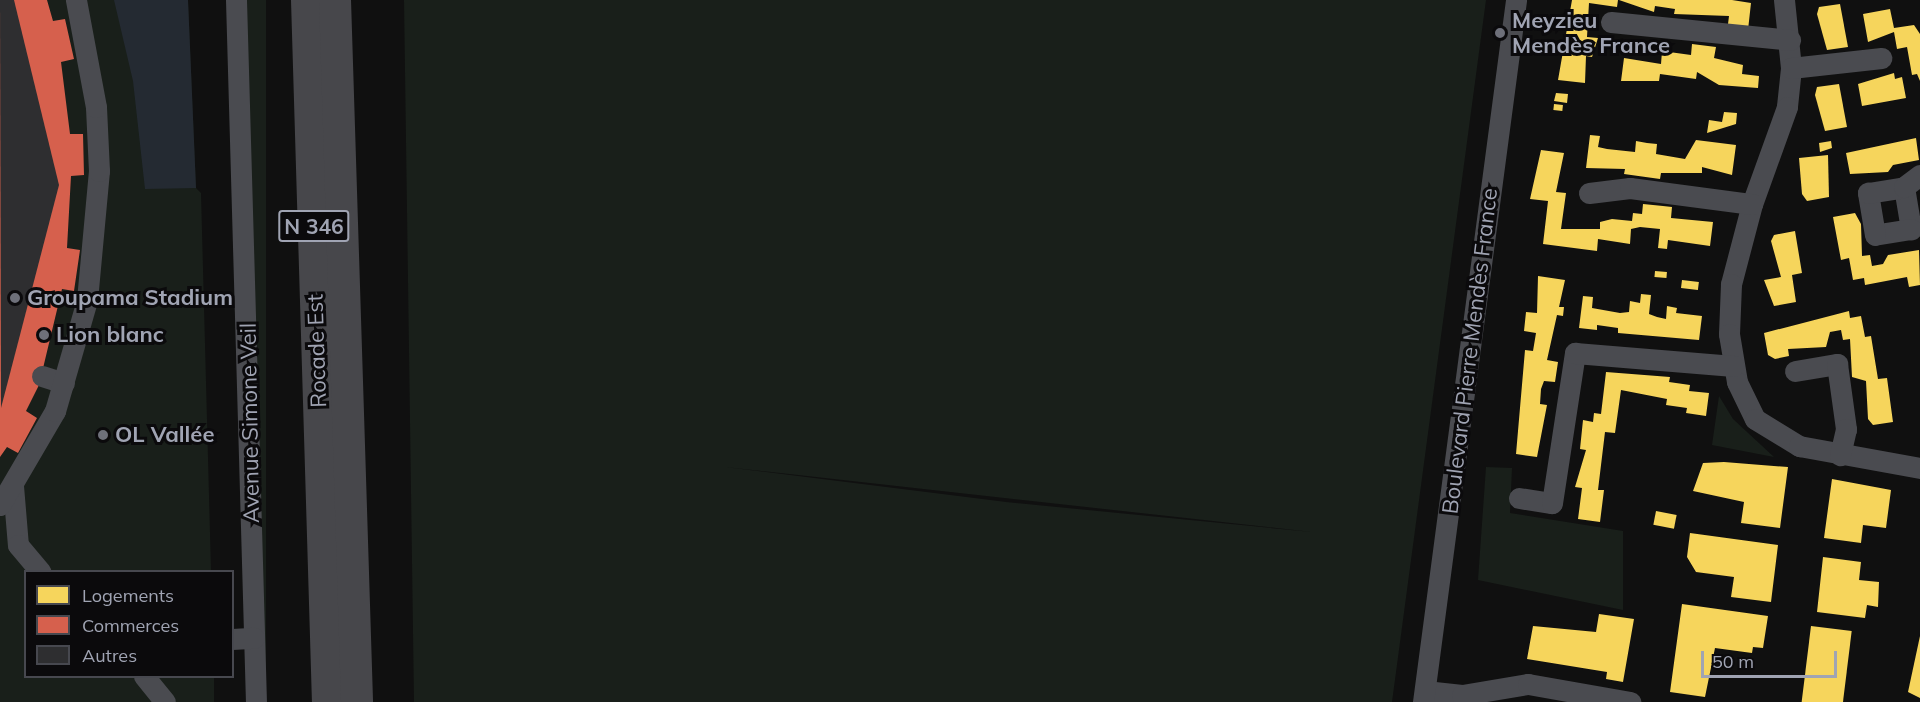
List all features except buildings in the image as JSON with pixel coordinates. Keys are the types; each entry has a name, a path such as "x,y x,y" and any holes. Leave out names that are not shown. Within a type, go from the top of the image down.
{"highway":[{"name":"Rocade Est","path":"307,0 328,702"},
{"name":"Rocade Est","path":"335,0 357,702"}],"street":[{"path":"0,505 13,486 64,383 87,300 99,171 96,107 76,0"},
{"name":"Avenue Simone Veil","path":"236,0 256,702"},
{"name":"Boulevard Pierre Mendès France","path":"1424,697 1516,0"},
{"path":"1784,0 1790,40 1791,68 1786,107 1752,204 1731,284 1733,366 1755,419 1799,446 1920,468"},
{"path":"1611,22 1790,40"},
{"path":"1791,68 1881,58"},
{"path":"1588,193 1630,188 1752,204"},
{"path":"1519,498 1552,503 1575,353 1733,366"},
{"path":"1796,371 1837,364 1846,429 1840,455"},
{"path":"42,376 64,383"},
{"path":"13,486 12,515 22,555"},
{"path":"0,550 22,555 39,570"},
{"path":"234,639 254,638"},
{"path":"146,678 165,702"},
{"path":"1424,697 1509,694 1630,702"}],"shaded area":[{"name":"OL Vallée","path":"0,0 188,0 196,188 201,193 211,570 24,570 24,678 214,678 214,702 0,702"},
{"path":"114,0 188,0 196,188 145,189 133,81"},
{"path":"246,0 266,0 266,702 246,702"},
{"path":"404,0 1486,0 1392,702 414,702","holes":["725,467 1312,532 1006,502"]},
{"path":"1719,396 1733,419 1774,457 1712,445"},
{"path":"1486,467 1512,468 1510,513 1623,531 1623,610 1478,580"}],"place":[{"name":"Meyzieu Mendès France","path":"1500,33"},
{"name":"Groupama Stadium","path":"15,298"},
{"name":"Lion blanc","path":"44,335"},
{"name":"OL Vallée","path":"103,435"}]}
